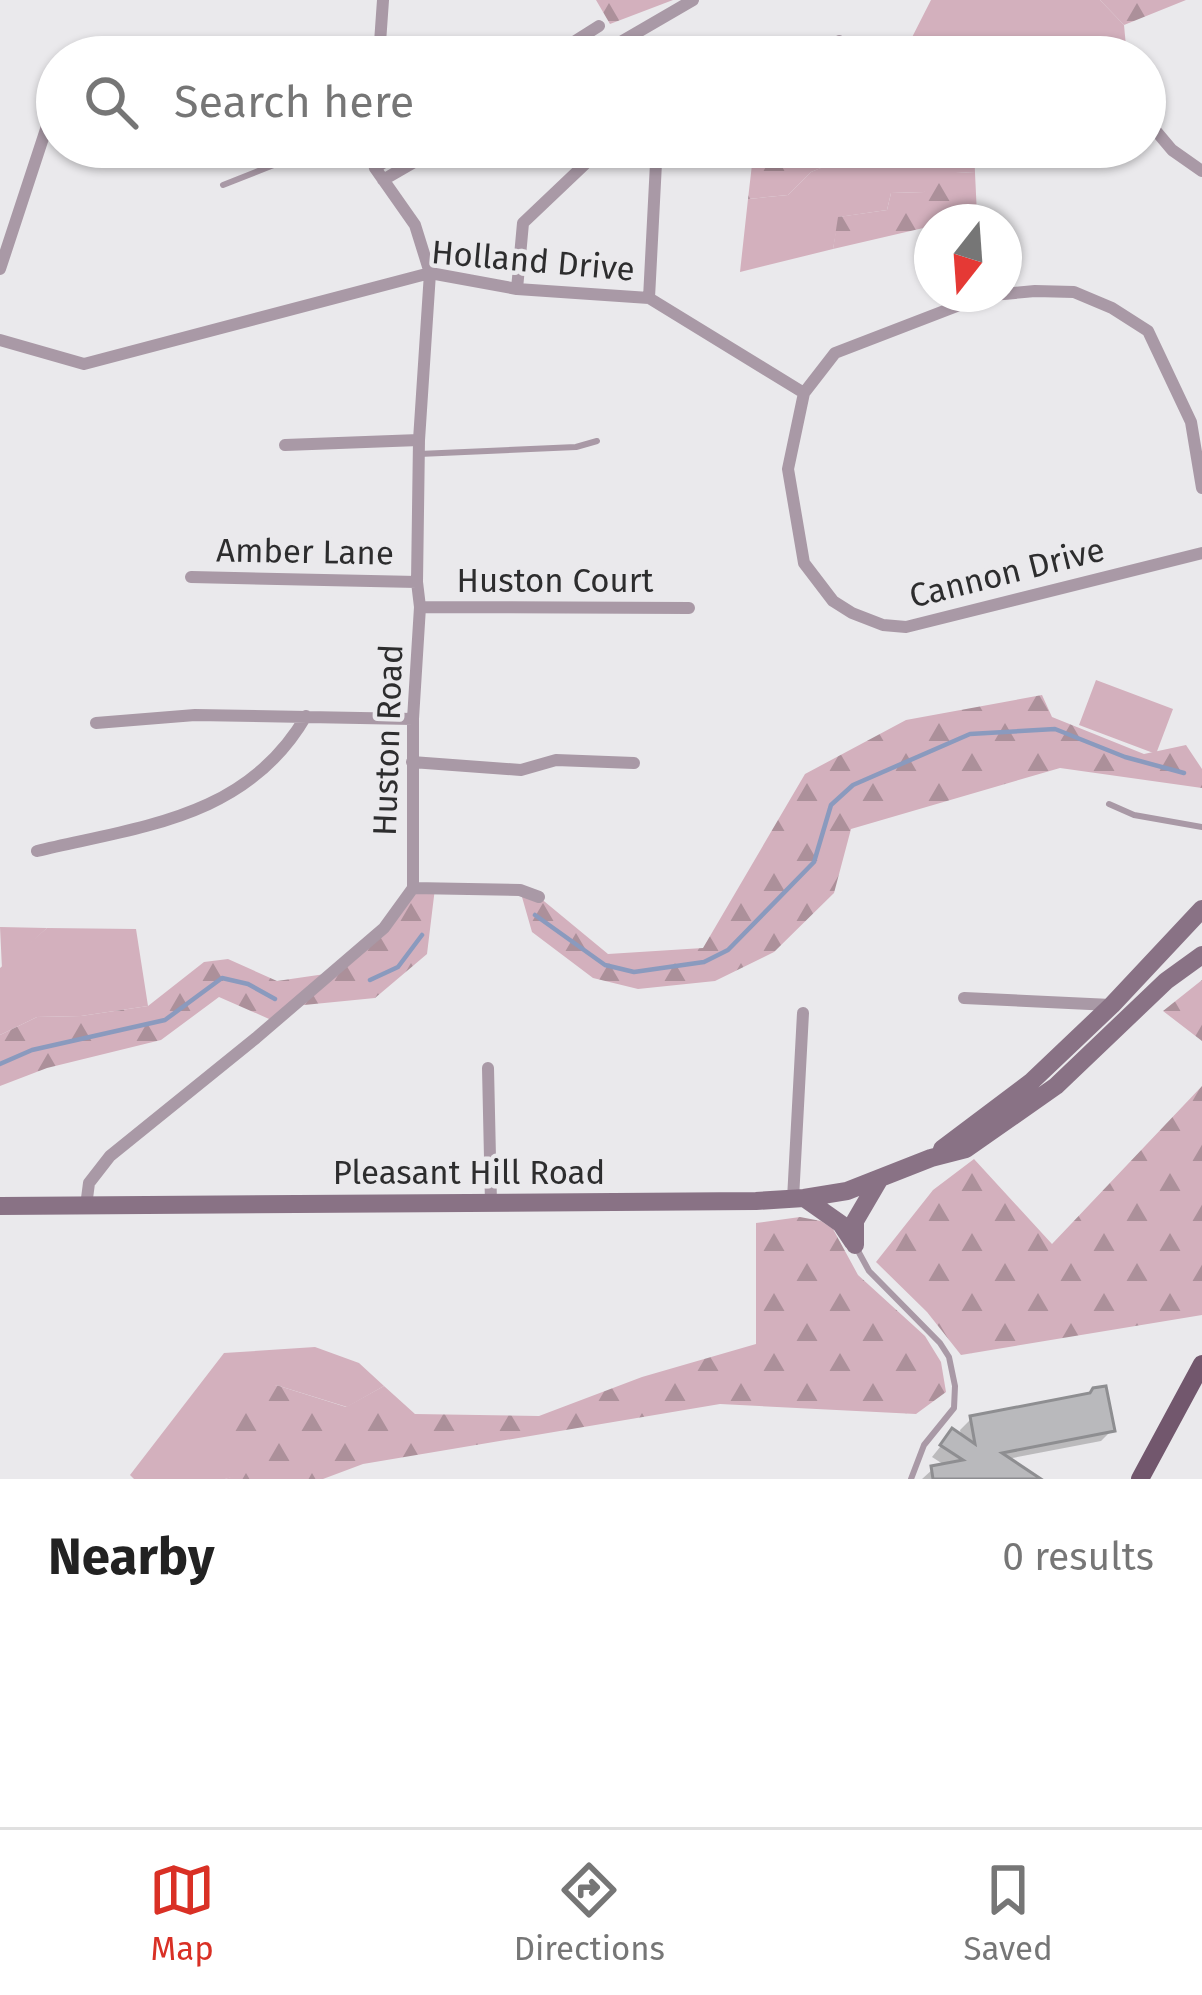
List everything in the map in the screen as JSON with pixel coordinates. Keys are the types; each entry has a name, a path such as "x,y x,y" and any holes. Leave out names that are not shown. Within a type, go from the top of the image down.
{"main road":[{"name":"Pleasant Hill Road","path":"931,1157 1031,1082 1202,909"},
{"name":"Pleasant Hill Road","path":"0,1206 799,1198 848,1191 931,1157 966,1149 1056,1086 1166,981 1202,955"},
{"path":"855,1245 855,1221 879,1180"},
{"path":"799,1198 841,1224 855,1245"},
{"path":"1140,1479 1202,1364"}],"street":[{"path":"380,36 383,0"},
{"path":"631,36 693,0"},
{"path":"583,36 599,26"},
{"path":"1166,143 1202,171"},
{"path":"0,269 36,157"},
{"name":"Huston Road","path":"377,168 415,224 430,274 419,447 413,888"},
{"path":"379,174 385,168"},
{"path":"379,174 393,168"},
{"path":"517,290 523,223 582,168"},
{"path":"649,298 656,168"},
{"name":"Holland Drive","path":"0,340 83,364 430,274 517,290 649,298 804,393"},
{"path":"1022,292 1074,292 1148,331 1191,422 1202,488"},
{"path":"804,393 835,352 941,312"},
{"name":"Cannon Drive","path":"804,393 788,469 804,563 833,601 852,613 883,625 906,627 1202,553"},
{"path":"285,445 419,447"},
{"name":"Amber Lane","path":"191,577 417,582"},
{"name":"Huston Court","path":"420,608 689,608"},
{"path":"96,723 195,716 412,719"},
{"path":"37,851 175,818 217,802 258,774 291,741 306,716"},
{"path":"412,762 520,770 556,760 634,763"},
{"path":"86,1206 89,1183 110,1156 384,928 413,888 520,890 539,897"},
{"path":"964,998 1112,1005"},
{"path":"799,1198 803,1013"},
{"path":"488,1068 491,1203"}],"lane":[{"path":"223,185 266,168"},
{"path":"419,447 575,447 597,441"},
{"path":"1109,804 1134,815 1202,827"},
{"path":"855,1245 869,1271 949,1357 954,1408 924,1445 910,1479"}],"green space":[{"path":"596,0 673,0 610,24"},
{"path":"931,0 1100,0 1124,25 1125,36 913,36"},
{"path":"1100,0 1186,0 1124,25"},
{"path":"752,168 821,168 788,195 748,199"},
{"path":"821,168 975,168 975,173 956,172 924,192 891,193 887,210 839,217 833,249 740,272 748,199 788,195"},
{"path":"933,168 975,173 976,204 914,204 914,230 833,249 838,217 887,210 891,193 924,192"},
{"path":"1096,680 1173,709 1156,754 1079,725"},
{"path":"1042,695 1052,717 1144,754 1186,745 1202,769 1202,788 1060,768 851,829 834,893 774,952 715,981 638,989 593,978 532,932 520,890 539,897 608,954 703,948 805,774 906,720"},
{"path":"413,888 435,888 427,954 375,998 294,1006 276,1022 219,997 161,1040 47,1068 0,1086 0,1035 37,1017 148,1006 204,962 228,959 277,981 332,973 384,928"},
{"path":"0,927 47,928 2,969"},
{"path":"47,928 136,929 148,1006 37,1017 0,1035 0,968"},
{"path":"1202,980 1202,1041 1163,1011"},
{"path":"1202,1086 1202,1315 961,1355 927,1312 876,1262 933,1190 974,1159 1052,1244"},
{"path":"800,1217 833,1229 858,1275 925,1336 941,1362 946,1392 916,1414 720,1404 363,1464 323,1479 225,1479 236,1475 234,1422 276,1385 346,1407 384,1386 415,1414 539,1416 642,1377 756,1344 756,1223"},
{"path":"315,1347 359,1363 384,1386 347,1407 276,1385 236,1476 134,1479 130,1475 224,1353"}],"building":[{"path":"1106,1386 1115,1431 1002,1453 1041,1479 933,1479 931,1466 963,1460 940,1445 952,1428 975,1444 970,1416"}],"waterway":[{"path":"535,915 605,965 634,972 704,962 728,950 814,862 831,805 853,785 970,734 1055,729 1125,757 1184,773"},
{"path":"370,980 398,967 422,935"},
{"path":"0,1064 32,1050 165,1020 222,978 248,984 275,999"}]}
